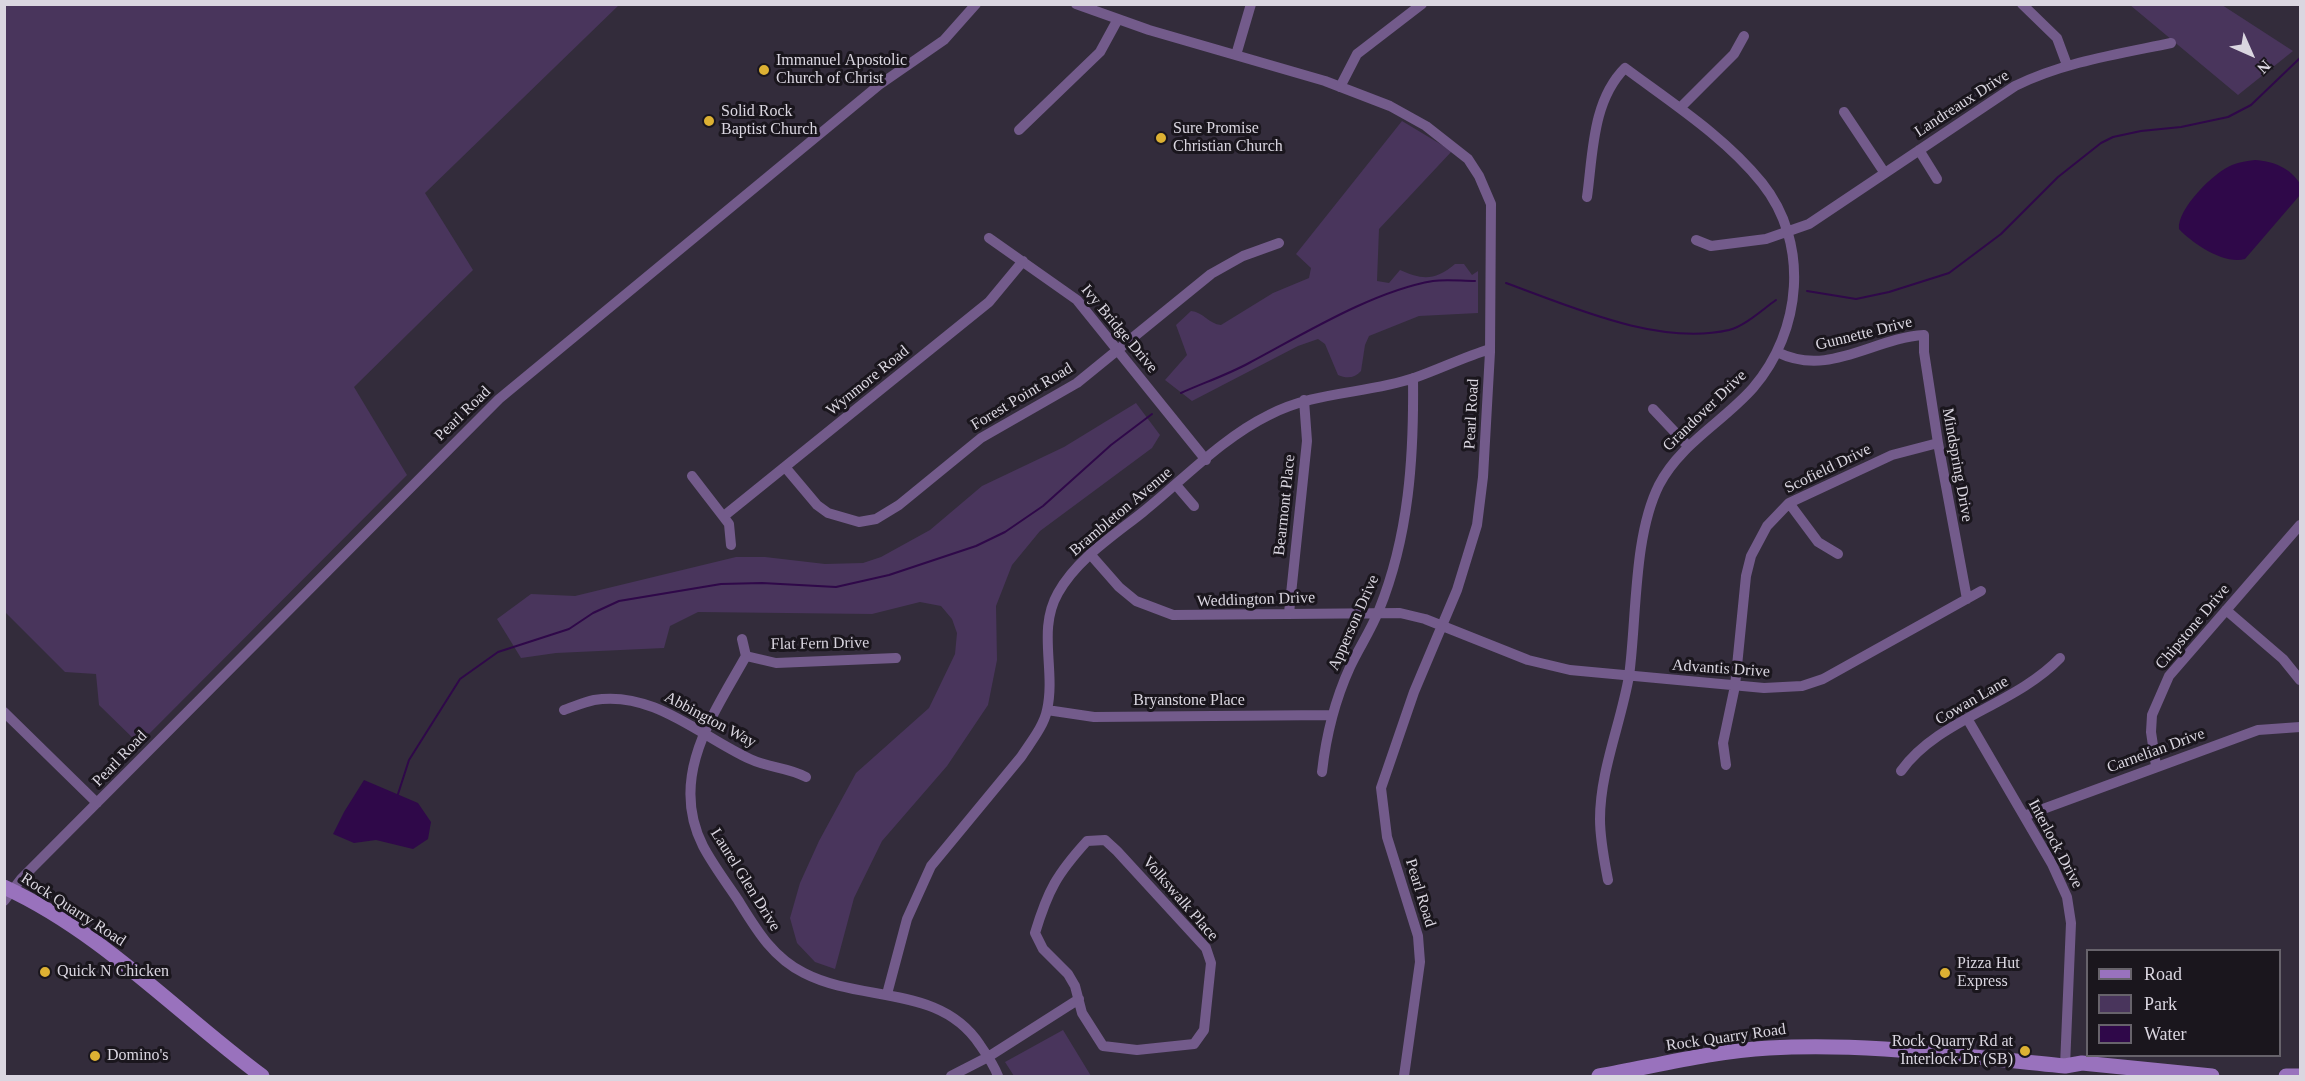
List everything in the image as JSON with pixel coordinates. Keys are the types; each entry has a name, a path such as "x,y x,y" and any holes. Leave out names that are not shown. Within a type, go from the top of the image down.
{"main road":[{"name":"Rock Quarry Road","path":"7,893 88,937 213,1040 262,1077"},
{"name":"Rock Quarry Road","path":"1599,1077 1729,1053 1801,1047 1960,1055 2069,1066 2083,1071 2126,1077"},
{"name":"Rock Quarry Road","path":"2069,1066 2082,1063 2212,1077"},
{"path":"2286,1077 2301,1076"}],"street":[{"name":"Pearl Road","path":"7,893 499,399 879,85 944,40 976,4"},
{"name":"Pearl Road","path":"1076,4 1340,87 1390,106 1426,126 1468,159 1479,176 1491,204 1490,349 1484,477 1477,525 1444,626 1414,692 1381,788 1387,837 1418,936 1420,953 1404,1077"},
{"path":"1236,55 1251,4"},
{"path":"1340,87 1357,54 1422,4"},
{"path":"2022,4 2057,38 2067,65"},
{"path":"1019,130 1100,52 1118,19"},
{"path":"1680,108 1734,54 1743,36"},
{"name":"Landreaux Drive","path":"1696,240 1710,246 1766,239 1809,224 2015,86 2041,73 2067,65 2171,43"},
{"name":"Grandover Drive","path":"1587,197 1600,110 1608,89 1625,68 1680,108 1728,149 1762,183 1776,206 1787,232 1795,285 1793,308 1777,352 1768,369 1739,402 1688,446 1671,466 1649,507 1628,677 1601,797 1601,849 1608,880"},
{"path":"1844,112 1884,172"},
{"path":"1919,150 1937,179"},
{"name":"Ivy Bridge Drive","path":"989,238 1077,300 1206,460"},
{"name":"Forest Point Road","path":"786,467 817,505 828,513 859,522 876,519 899,505 981,438 1077,383 1211,274 1243,256 1279,243"},
{"name":"Wynmore Road","path":"724,516 989,302 1023,261"},
{"name":"Gunnette Drive","path":"1777,352 1801,362 1834,360 1911,336 1924,335"},
{"name":"Mindspring Drive","path":"1924,335 1924,352 1938,443 1967,599"},
{"name":"Brambleton Avenue","path":"887,994 907,919 931,866 1021,757 1034,739 1047,710 1046,639 1050,614 1057,595 1071,574 1090,554 1249,426 1304,400 1413,378 1490,349"},
{"name":"Apperson Drive","path":"1322,772 1332,715 1349,670 1379,612 1394,570 1407,507 1414,438 1413,378"},
{"name":"Bearmont Place","path":"1288,613 1307,441 1304,400"},
{"path":"1653,409 1688,446"},
{"name":"Scofield Drive","path":"1726,765 1723,743 1735,686 1746,576 1751,556 1767,526 1789,503 1892,455 1938,443"},
{"path":"692,476 729,524 731,545"},
{"path":"1176,485 1194,506"},
{"path":"1789,503 1818,542 1838,554"},
{"name":"Chipstone Drive","path":"2156,766 2151,732 2152,715 2169,676 2301,525"},
{"name":"Weddington Drive","path":"1090,554 1119,587 1136,601 1173,615 1379,612 1418,616 1444,626"},
{"name":"Advantis Drive","path":"1444,626 1551,667 1628,677 1786,688 1823,679 1982,591"},
{"path":"2226,610 2283,659 2301,680"},
{"path":"742,639 746,656"},
{"name":"Flat Fern Drive","path":"746,656 776,663 896,658"},
{"name":"Laurel Glen Drive","path":"746,656 702,732 692,765 690,788 696,829 703,846 762,938 788,964 823,981 929,1004 951,1015 971,1030 998,1077"},
{"name":"Cowan Lane","path":"1901,771 1912,756 1968,720 2026,687 2060,658"},
{"name":"Abbington Way","path":"564,710 594,700 630,700 657,708 751,760 791,769 806,777"},
{"name":"Bryanstone Place","path":"1047,710 1094,717 1332,715"},
{"path":"4,712 97,804"},
{"name":"Interlock Drive","path":"1968,720 2024,816 2067,897 2071,923 2069,1066"},
{"name":"Carnelian Drive","path":"2024,816 2258,730 2301,727"},
{"name":"Volkswalk Place","path":"1104,840 1118,851 1206,948 1210,963 1204,1030 1194,1044 1137,1050 1103,1046 1082,1012 1079,999 1068,974 1043,949 1035,933 1047,894 1060,871 1087,841 1104,840"},
{"path":"951,1077 988,1058 1079,999"}],"green space":[{"path":"4,5 619,5 425,193 473,270 354,387 407,475 139,744 99,705 96,674 65,672 5,612"},
{"path":"2130,5 2222,5 2293,51 2238,95"},
{"path":"1402,121 1452,151 1379,229 1377,281 1389,283 1400,270 1415,276 1428,277 1441,274 1455,264 1464,264 1472,275 1478,271 1478,313 1419,316 1369,336 1365,345 1361,371 1351,377 1338,375 1325,344 1318,339 1298,346 1192,401 1165,380 1187,355 1176,325 1191,311 1221,325 1273,293 1309,278 1311,268 1296,254"},
{"path":"1136,403 1160,435 1152,448 1040,531 1012,565 996,606 997,660 988,705 947,766 882,841 854,898 835,969 815,962 797,943 790,918 800,883 819,841 856,773 929,708 955,654 957,633 952,619 941,606 920,602 872,614 698,612 670,626 664,648 556,653 521,658 497,619 531,594 575,596 736,557 765,557 825,564 863,563 881,557 930,530 982,486 1064,447"},
{"path":"1063,1030 1091,1076 1014,1076 1005,1062"}],"water":[{"path":"2255,160 2275,164 2287,170 2300,184 2300,195 2245,259 2228,259 2218,256 2200,246 2179,229 2180,221 2190,202 2216,175 2232,165"},
{"path":"364,780 418,803 431,822 428,839 413,849 376,840 354,843 333,834"}],"waterway":[{"path":"1807,291 1856,299 1889,292 1949,273 2001,234 2058,177 2101,143 2113,137 2141,131 2181,127 2228,117 2251,105 2300,58"},
{"path":"1181,393 1241,367 1338,315 1386,294 1433,281 1475,281"},
{"path":"1506,283 1616,322 1673,333 1702,334 1729,330 1747,321 1776,300"},
{"path":"398,794 409,760 460,679 498,652 569,629 593,613 619,601 721,584 762,583 836,587 889,575 976,546 1005,532 1043,506 1111,445 1152,414"}],"place":[{"name":"Immanuel Apostolic Church of Christ","path":"764,70"},
{"name":"Solid Rock Baptist Church","path":"709,121"},
{"name":"Sure Promise Christian Church","path":"1161,138"},
{"name":"Quick N Chicken","path":"45,972"},
{"name":"Pizza Hut Express","path":"1945,973"},
{"name":"Rock Quarry Rd at Interlock Dr (SB)","path":"2025,1051"},
{"name":"Domino's","path":"95,1056"}]}
